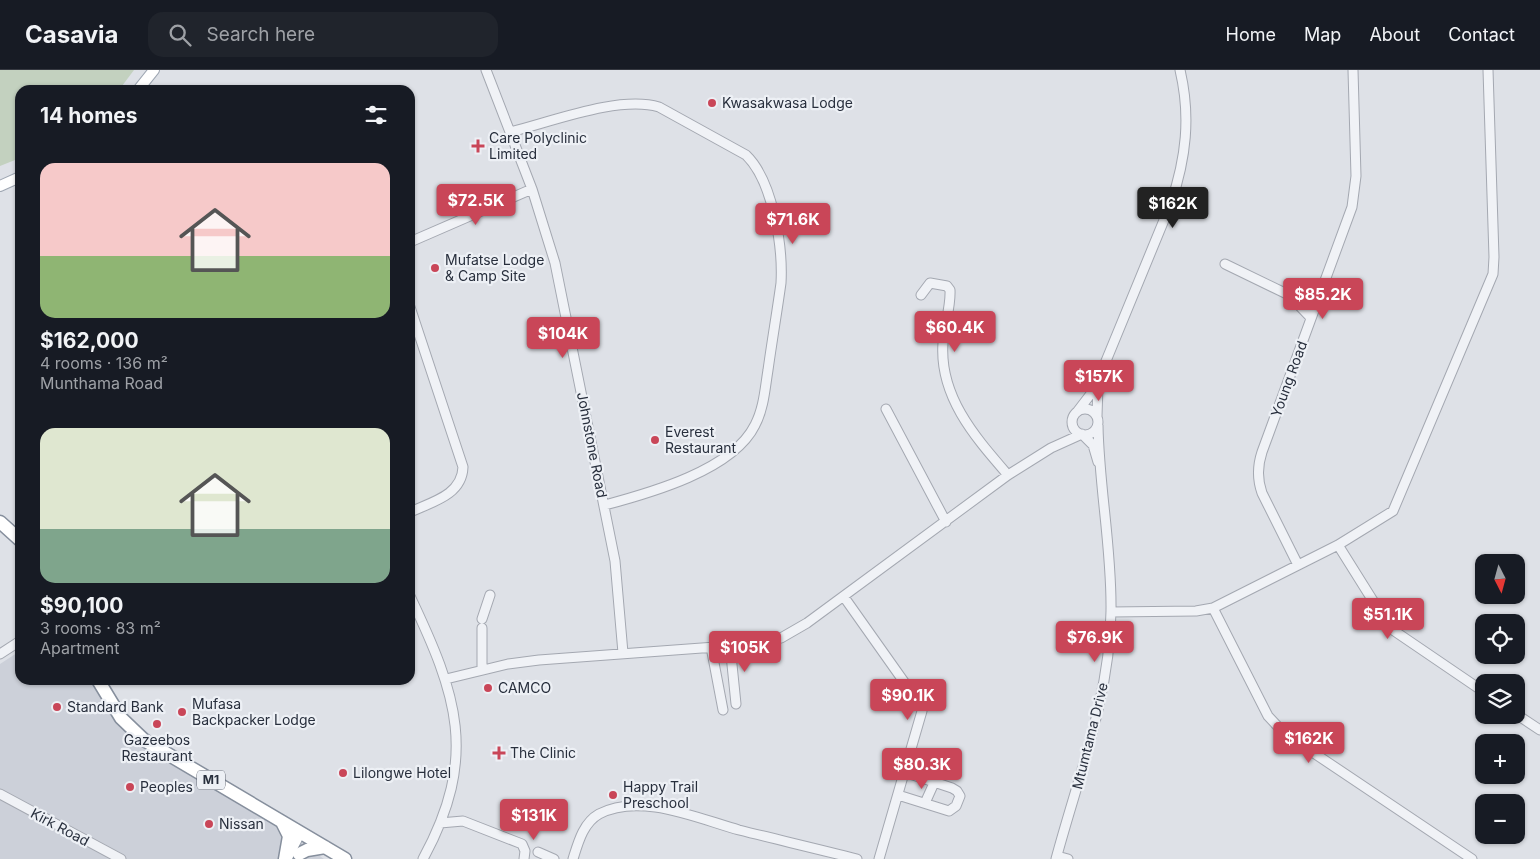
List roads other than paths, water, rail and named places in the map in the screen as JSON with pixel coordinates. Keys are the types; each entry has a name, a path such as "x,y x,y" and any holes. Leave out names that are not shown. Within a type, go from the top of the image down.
{"highway":[{"path":"0,522 15,536"},
{"name":"M1","path":"101,685 121,718 144,740 345,859"},
{"path":"282,822 290,836 286,859"},
{"path":"297,856 307,850 325,847"}],"main road":[{"path":"142,85 154,70"},
{"path":"0,186 15,179"},
{"path":"297,856 304,835"},
{"path":"286,859 304,835"}],"street":[{"name":"Johnstone Road","path":"486,70 532,188 555,263 605,505 618,583 623,652"},
{"path":"1050,448 1064,435 1099,378 1171,203 1181,174 1187,117 1180,70"},
{"name":"Young Road","path":"1298,565 1262,493 1258,474 1262,452 1354,197 1353,70"},
{"path":"1111,612 1213,608 1338,545 1382,518 1398,502 1451,368 1491,281 1494,257 1488,70"},
{"path":"510,132 625,104 648,104 659,107 746,154 753,161 763,178 778,233 782,264 781,284 762,407 752,430 736,450 712,465 684,478 605,505"},
{"path":"415,240 532,188"},
{"path":"1225,264 1289,295 1311,318"},
{"path":"921,295 930,283 947,286 950,290 942,344 948,381 955,404 965,422 1008,475"},
{"path":"415,322 463,468 463,478 454,489 441,498 415,510"},
{"path":"1098,462 1099,378"},
{"path":"886,409 946,522"},
{"path":"1097,421 1090,410 1081,410 1075,416 1074,428 1093,445 1098,462"},
{"path":"446,679 482,670 539,660 623,652 756,644 781,638 807,623 844,597 1008,475 1050,448 1082,434 1093,432 1097,421"},
{"name":"Mtumtama Drive","path":"1057,857 1103,692 1111,612 1110,556 1098,462"},
{"path":"1338,545 1390,628 1475,686"},
{"path":"482,670 482,624 490,596"},
{"path":"844,597 920,703 921,718 879,859"},
{"path":"415,607 437,654 446,679 454,717 456,746 450,795 440,823 422,859"},
{"path":"1213,608 1268,716 1284,733 1472,859"},
{"path":"0,654 15,644"},
{"path":"730,645 736,704"},
{"path":"711,647 723,710"},
{"path":"1525,720 1540,730"},
{"path":"898,795 949,811 956,806 960,796 957,791 904,772"},
{"path":"925,803 934,783"},
{"name":"Kirk Road","path":"0,794 121,859"},
{"path":"573,859 583,832 593,818 611,810 647,807 673,810 739,830 858,859"},
{"path":"440,823 463,821 511,839 522,844 525,850 524,859"},
{"path":"538,852 554,859"},
{"path":"1057,857 1068,859"}],"place":[{"name":"Kwasakwasa Lodge","path":"712,103"},
{"name":"Care Polyclinic Limited","path":"478,146"},
{"name":"Mufatse Lodge & Camp Site","path":"435,268"},
{"name":"Everest Restaurant","path":"655,440"},
{"name":"CAMCO","path":"488,688"},
{"name":"Standard Bank","path":"57,707"},
{"name":"Mufasa Backpacker Lodge","path":"182,712"},
{"name":"Gazeebos Restaurant","path":"157,724"},
{"name":"The Clinic","path":"499,753"},
{"name":"Lilongwe Hotel","path":"343,773"},
{"name":"Peoples","path":"130,787"},
{"name":"Happy Trail Preschool","path":"613,795"},
{"name":"Nissan","path":"209,824"}]}
